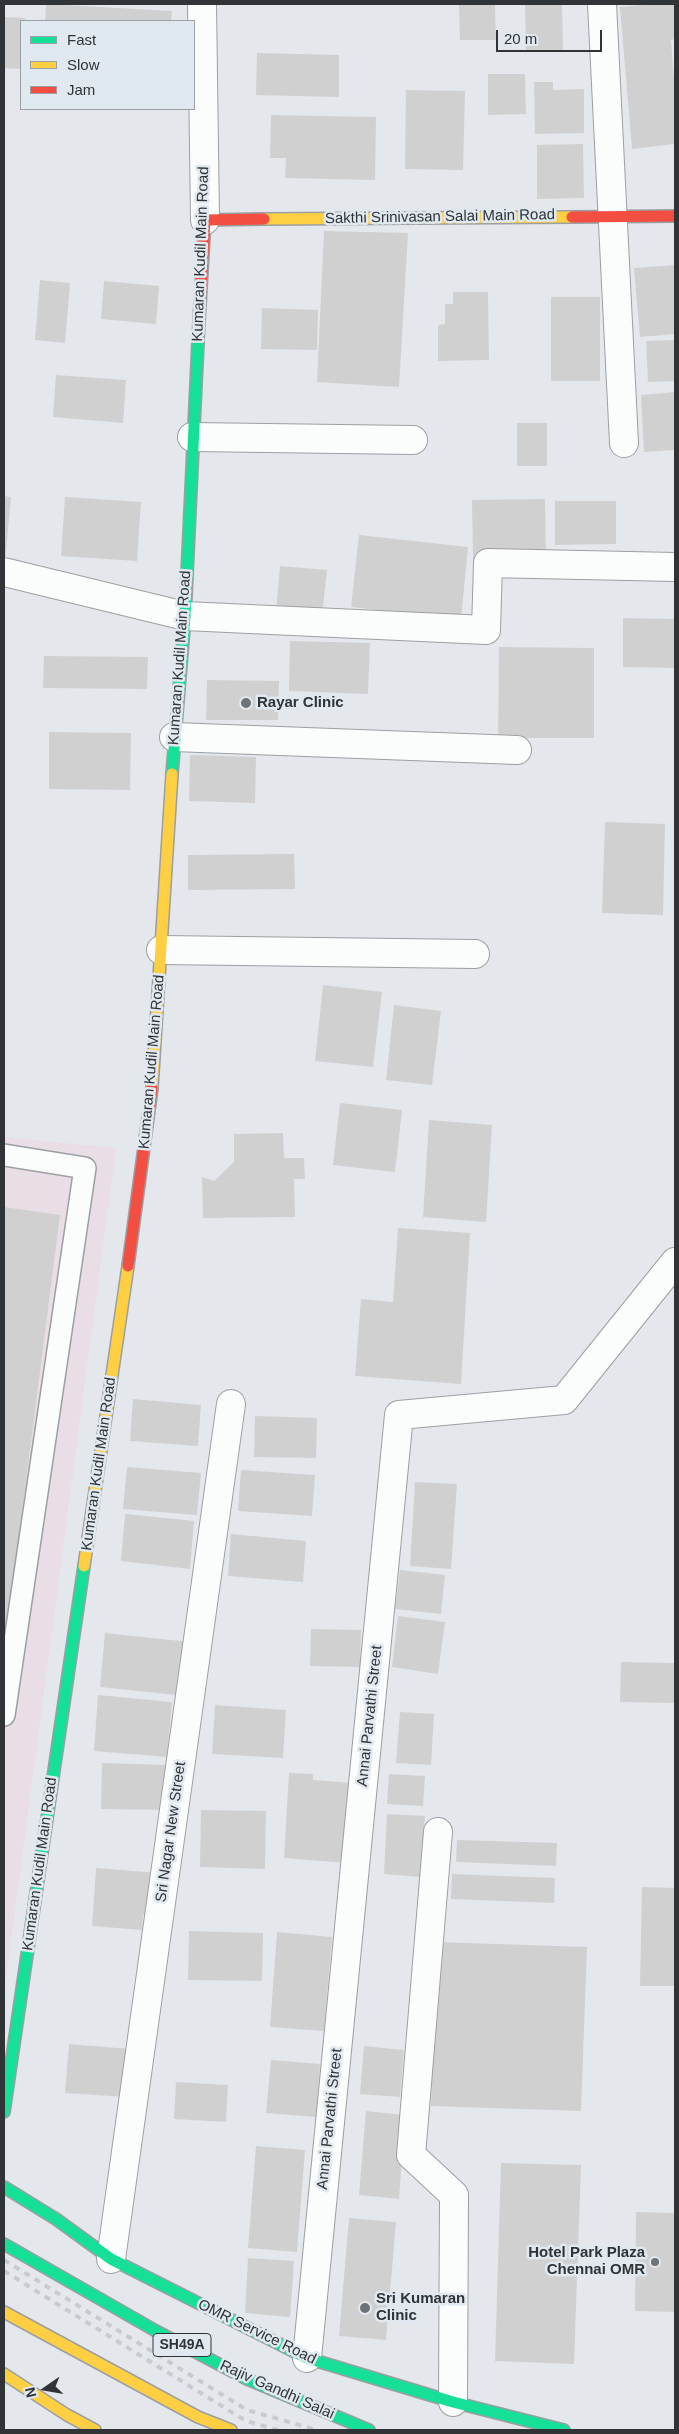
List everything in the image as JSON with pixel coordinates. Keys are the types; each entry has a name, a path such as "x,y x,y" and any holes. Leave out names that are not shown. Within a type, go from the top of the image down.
{"street":[{"name":"Kumaran Kudil Main Road","path":"4,2112 141,1181 152,1089 174,737 185,616 192,437 206,220 202,4"},
{"path":"602,4 624,443"},
{"name":"Sakthi Srinivasan Salai Main Road","path":"206,220 614,215 675,216"},
{"path":"192,437 413,440"},
{"path":"4,572 185,616 486,630 488,563 675,568"},
{"path":"174,737 517,750"},
{"path":"161,950 475,954"},
{"name":"Annai Parvathi Street","path":"307,2358 399,1414 564,1400 675,1262"},
{"name":"Sri Nagar New Street","path":"111,2259 230,1404"},
{"path":"438,1832 411,2155 454,2196 453,2402"},
{"name":"OMR Service Road","path":"4,2187 56,2219 111,2259 307,2358 453,2402 564,2430"},
{"name":"Rajiv Gandhi Salai","path":"4,2244 156,2331 247,2379 369,2430"},
{"path":"4,2312 198,2417 231,2430"},
{"path":"4,2374 67,2415 95,2430"}],"lane":[{"path":"4,1155 85,1168 4,1715"}],"shaded area":[{"path":"4,1137 116,1148 4,1995"}],"building":[{"path":"46,4 172,11 171,20 45,20"},
{"path":"459,4 495,4 496,40 460,40"},
{"path":"525,4 562,4 563,51 526,51"},
{"path":"675,4 675,39 671,40 675,93 675,144 632,149 620,7"},
{"path":"4,17 25,18 25,20 20,20 20,69 4,68"},
{"path":"257,53 339,55 339,97 256,95"},
{"path":"488,74 525,74 526,114 488,115"},
{"path":"534,82 553,82 553,90 584,89 584,133 535,134"},
{"path":"406,90 465,91 463,170 405,169"},
{"path":"271,115 376,117 375,180 285,178 286,158 270,158"},
{"path":"583,144 584,198 537,199 537,145"},
{"path":"324,231 408,233 399,387 317,382"},
{"path":"675,265 675,334 640,337 634,268"},
{"path":"40,280 70,283 65,343 35,340"},
{"path":"104,281 159,286 156,324 101,319"},
{"path":"453,292 488,292 489,360 438,361 438,325 445,324 445,304 453,304"},
{"path":"551,297 600,297 600,381 551,381"},
{"path":"262,308 318,310 317,350 261,349"},
{"path":"675,340 675,381 648,382 646,341"},
{"path":"56,375 126,380 123,423 53,417"},
{"path":"675,392 675,450 644,452 641,395"},
{"path":"517,423 547,423 547,466 517,466"},
{"path":"4,496 11,497 5,563 4,563"},
{"path":"65,497 141,502 137,561 61,556"},
{"path":"545,499 546,558 473,559 472,500"},
{"path":"555,501 616,501 616,544 555,545"},
{"path":"359,535 468,547 461,619 351,607"},
{"path":"280,566 327,570 322,616 276,612"},
{"path":"623,618 675,619 675,668 623,667"},
{"path":"290,641 370,643 368,694 289,691"},
{"path":"499,647 594,648 594,738 498,738"},
{"path":"44,656 148,657 147,689 43,688"},
{"path":"207,680 279,681 278,720 206,720"},
{"path":"49,732 131,733 130,790 49,789"},
{"path":"190,755 256,757 255,803 189,801"},
{"path":"605,822 665,824 663,915 602,913"},
{"path":"294,854 295,889 188,890 188,855"},
{"path":"323,985 382,992 373,1067 315,1061"},
{"path":"394,1005 441,1011 432,1085 386,1080"},
{"path":"340,1103 402,1110 395,1172 333,1165"},
{"path":"429,1120 492,1125 486,1222 423,1217"},
{"path":"283,1133 284,1158 304,1158 305,1179 294,1179 295,1217 203,1218 202,1177 214,1181 234,1162 234,1134"},
{"path":"4,1207 60,1215 5,1646 4,1646"},
{"path":"398,1228 470,1233 461,1384 355,1376 361,1299 393,1302"},
{"path":"133,1399 201,1405 198,1446 130,1441"},
{"path":"255,1416 317,1418 316,1458 254,1457"},
{"path":"127,1467 201,1473 197,1515 123,1509"},
{"path":"241,1470 315,1475 312,1516 238,1511"},
{"path":"415,1482 457,1484 451,1569 410,1566"},
{"path":"125,1514 194,1521 190,1569 121,1561"},
{"path":"231,1534 306,1541 303,1582 228,1576"},
{"path":"400,1570 445,1575 441,1614 395,1609"},
{"path":"398,1616 445,1622 438,1674 392,1667"},
{"path":"311,1629 361,1630 360,1667 310,1666"},
{"path":"105,1633 190,1642 185,1696 100,1687"},
{"path":"621,1662 675,1663 675,1703 620,1702"},
{"path":"98,1695 172,1702 167,1757 94,1751"},
{"path":"215,1705 286,1710 283,1758 212,1754"},
{"path":"400,1712 434,1714 431,1765 396,1763"},
{"path":"102,1763 169,1765 168,1810 101,1809"},
{"path":"289,1773 313,1774 313,1780 352,1783 347,1863 284,1858"},
{"path":"389,1774 425,1776 423,1806 387,1804"},
{"path":"201,1810 266,1811 265,1869 200,1867"},
{"path":"387,1814 425,1816 421,1877 384,1874"},
{"path":"457,1840 557,1843 556,1866 456,1862"},
{"path":"96,1868 158,1873 155,1915 143,1915 142,1930 92,1926"},
{"path":"452,1874 555,1878 554,1903 451,1899"},
{"path":"642,1887 675,1888 675,1986 640,1986"},
{"path":"189,1931 263,1933 262,1981 188,1980"},
{"path":"277,1932 332,1937 324,2031 270,2027"},
{"path":"436,1942 587,1947 581,2111 431,2106"},
{"path":"69,2044 130,2049 127,2097 65,2093"},
{"path":"364,2046 404,2050 400,2097 360,2094"},
{"path":"271,2060 320,2064 316,2117 266,2113"},
{"path":"176,2082 228,2085 226,2122 174,2119"},
{"path":"366,2111 405,2115 399,2199 359,2195"},
{"path":"256,2146 305,2150 297,2252 248,2248"},
{"path":"501,2163 581,2165 574,2364 495,2361"},
{"name":"Hotel Park Plaza Chennai OMR","path":"636,2212 675,2213 675,2312 635,2311"},
{"path":"349,2218 396,2222 386,2340 339,2336"},
{"path":"248,2258 294,2261 290,2317 245,2313"}],"railway":[{"path":"4,2260 247,2410 317,2430"},
{"path":"4,2271 246,2421 278,2430"}],"traffic: fast":[{"path":"172,774 185,616 199,321"},
{"path":"4,2112 84,1566"},
{"path":"4,2187 56,2219 111,2259 307,2358 453,2402 564,2430"},
{"path":"4,2244 156,2331 247,2379 369,2430"}],"traffic: slow":[{"path":"264,219 572,217"},
{"path":"152,1088 172,774"},
{"path":"84,1566 128,1266"},
{"path":"4,2312 198,2417 231,2430"},
{"path":"4,2374 67,2415 95,2430"}],"traffic: jam":[{"path":"572,217 675,216"},
{"path":"199,321 205,220 264,219"},
{"path":"128,1266 152,1088"}],"place":[{"name":"Rayar Clinic","path":"246,703"},
{"name":"Hotel Park Plaza Chennai OMR","path":"655,2262"},
{"name":"Sri Kumaran Clinic","path":"365,2308"}]}
